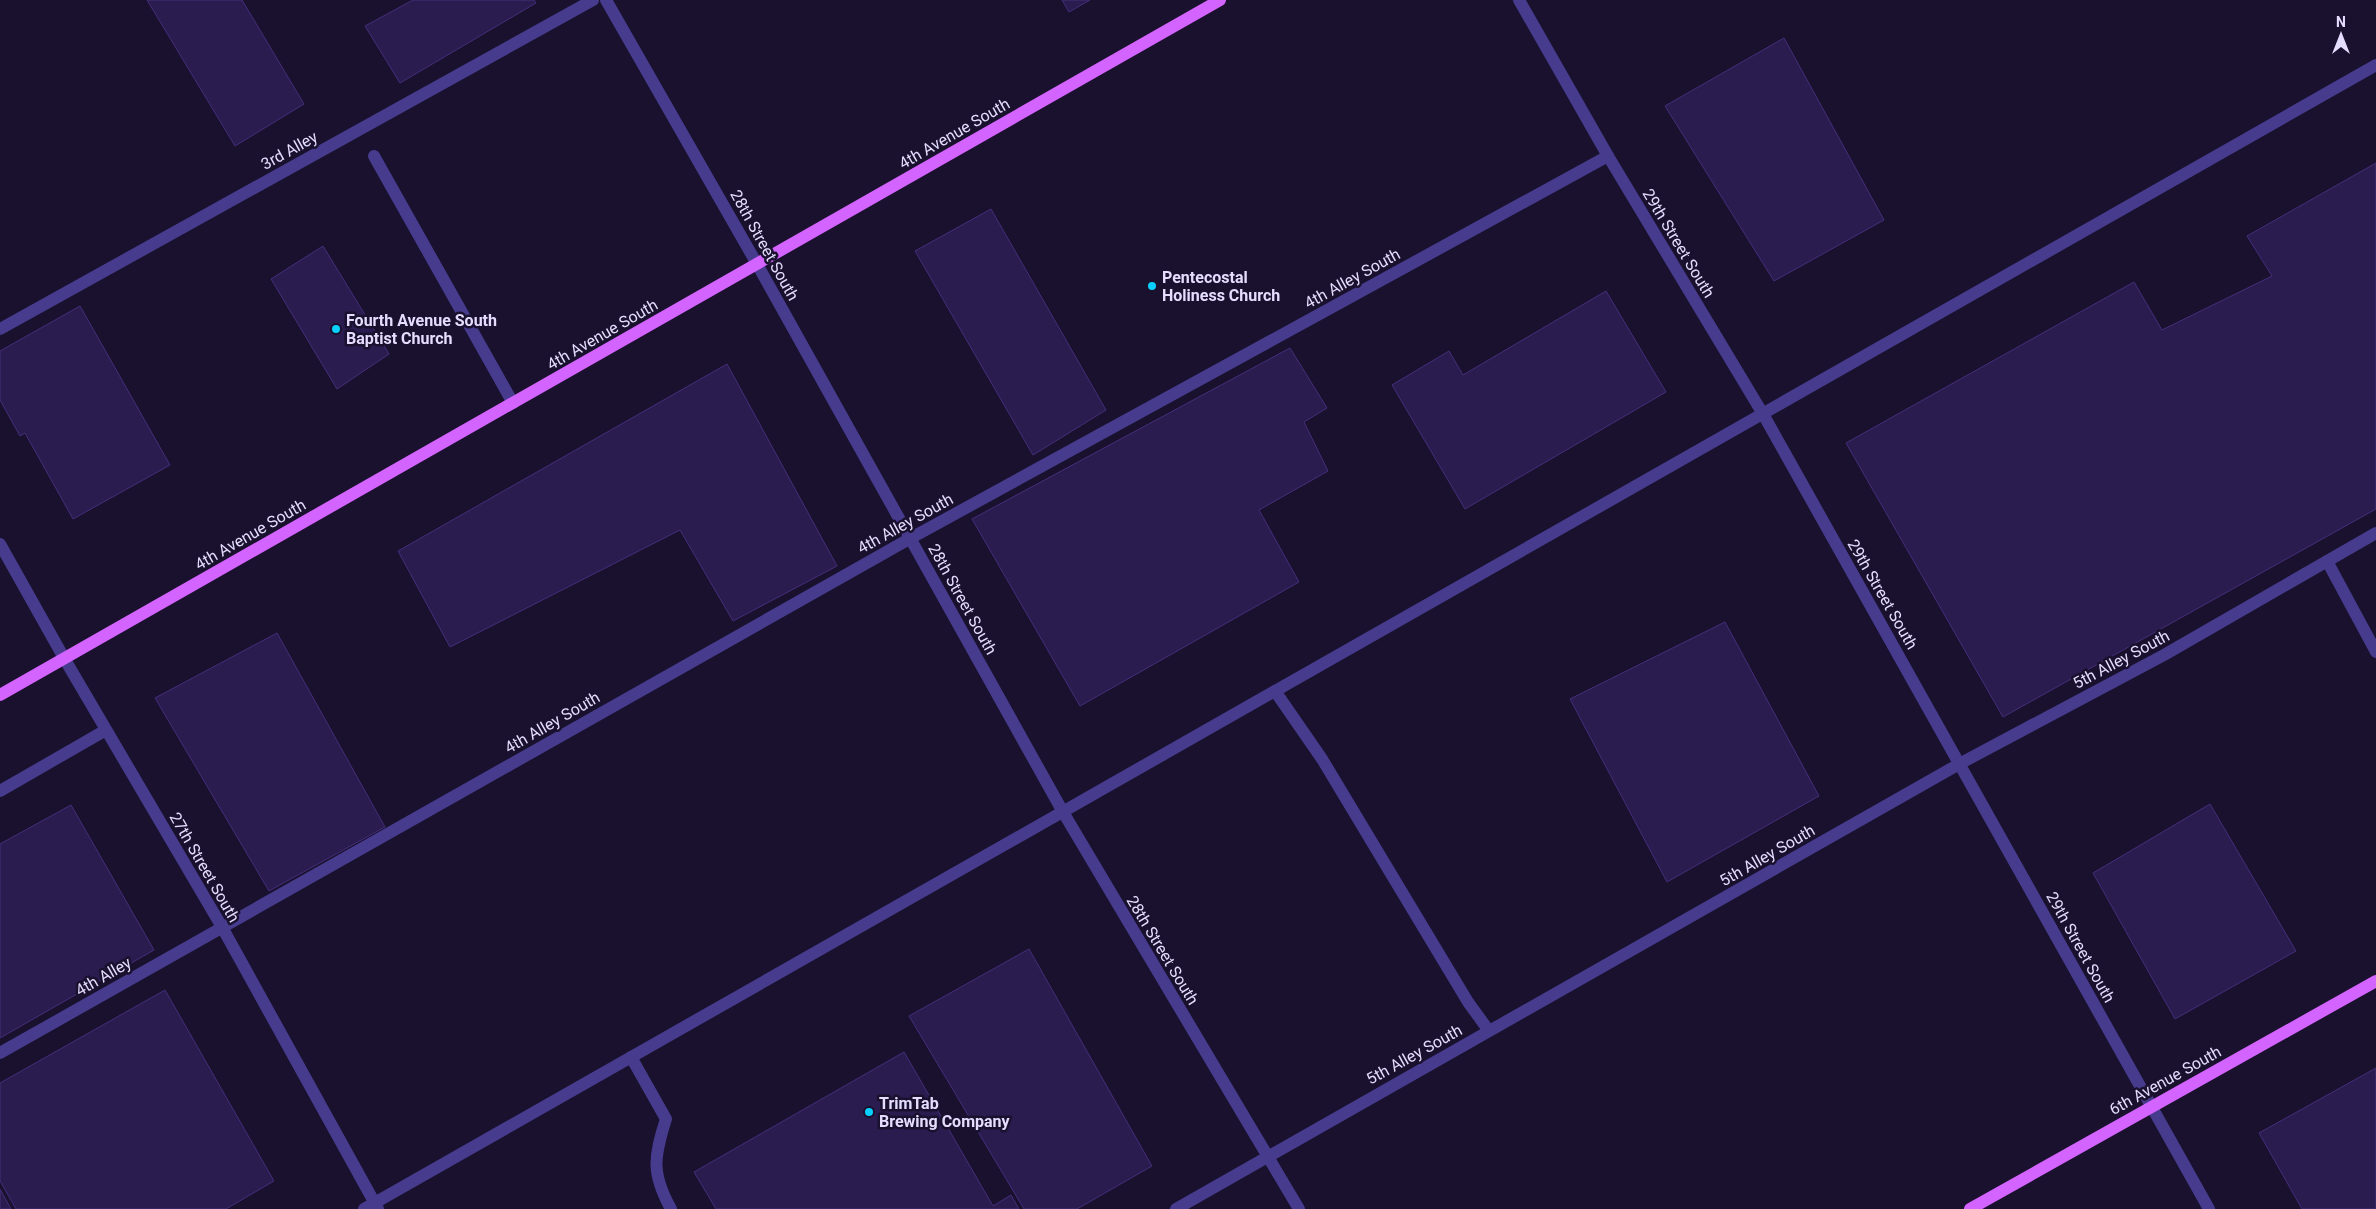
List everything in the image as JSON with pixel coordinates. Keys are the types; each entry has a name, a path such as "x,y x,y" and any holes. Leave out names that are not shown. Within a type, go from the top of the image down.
{"main road":[{"name":"4th Avenue South","path":"0,695 1220,0"},
{"name":"6th Avenue South","path":"1970,1209 2376,981"}],"street":[{"name":"3rd Alley","path":"0,329 593,0"},
{"name":"28th Street South","path":"606,0 757,264 1063,812 1298,1209"},
{"name":"29th Street South","path":"1520,0 1608,156 1762,414 1961,763 2209,1209"},
{"path":"372,1207 631,1057 2376,65"},
{"path":"374,156 512,403"},
{"name":"4th Alley South","path":"222,927 911,538 1608,156"},
{"name":"5th Alley South","path":"1176,1209 1961,763 2164,655 2376,533"},
{"name":"27th Street South","path":"0,544 64,658 222,927 372,1207"},
{"path":"2327,561 2376,652"},
{"path":"1275,692 1322,759 1468,1002 1489,1031"},
{"path":"0,791 106,730"},
{"name":"4th Alley","path":"0,1053 222,927"},
{"path":"631,1057 666,1119 655,1155 660,1189 671,1209"}],"building":[{"path":"147,0 242,0 304,104 235,146"},
{"path":"413,0 534,0 536,3 400,83 365,26"},
{"path":"1062,0 1090,0 1069,12"},
{"path":"1784,38 1884,220 1774,281 1665,106"},
{"path":"2376,163 2376,509 2003,717 1846,443 2134,282 2162,330 2272,276 2247,236"},
{"path":"991,209 1106,410 1033,455 915,251"},
{"path":"323,246 389,354 337,389 271,279"},
{"path":"1606,291 1666,392 1465,509 1392,385 1449,351 1463,375"},
{"path":"80,306 170,465 73,519 25,433 20,436 0,400 0,351"},
{"path":"1290,348 1327,408 1304,422 1328,471 1259,510 1299,582 1080,706 972,519"},
{"path":"727,364 837,566 733,621 680,530 450,647 398,551"},
{"path":"1725,622 1819,796 1667,882 1570,699"},
{"path":"277,633 385,827 269,891 155,698"},
{"path":"2210,804 2296,951 2175,1019 2093,873"},
{"path":"71,805 154,950 0,1038 0,844"},
{"path":"1029,949 1152,1166 1077,1209 1024,1209 909,1016"},
{"path":"165,990 274,1181 226,1209 16,1209 0,1181 0,1083"},
{"name":"TrimTab Brewing Company","path":"904,1052 993,1206 1011,1195 1019,1209 716,1209 694,1172"},
{"path":"2376,1068 2376,1209 2302,1209 2259,1133"},
{"path":"0,1189 11,1209 0,1209"}],"place":[{"name":"Pentecostal Holiness Church","path":"1152,286"},
{"name":"Fourth Avenue South Baptist Church","path":"336,329"},
{"name":"TrimTab Brewing Company","path":"869,1112"}]}
